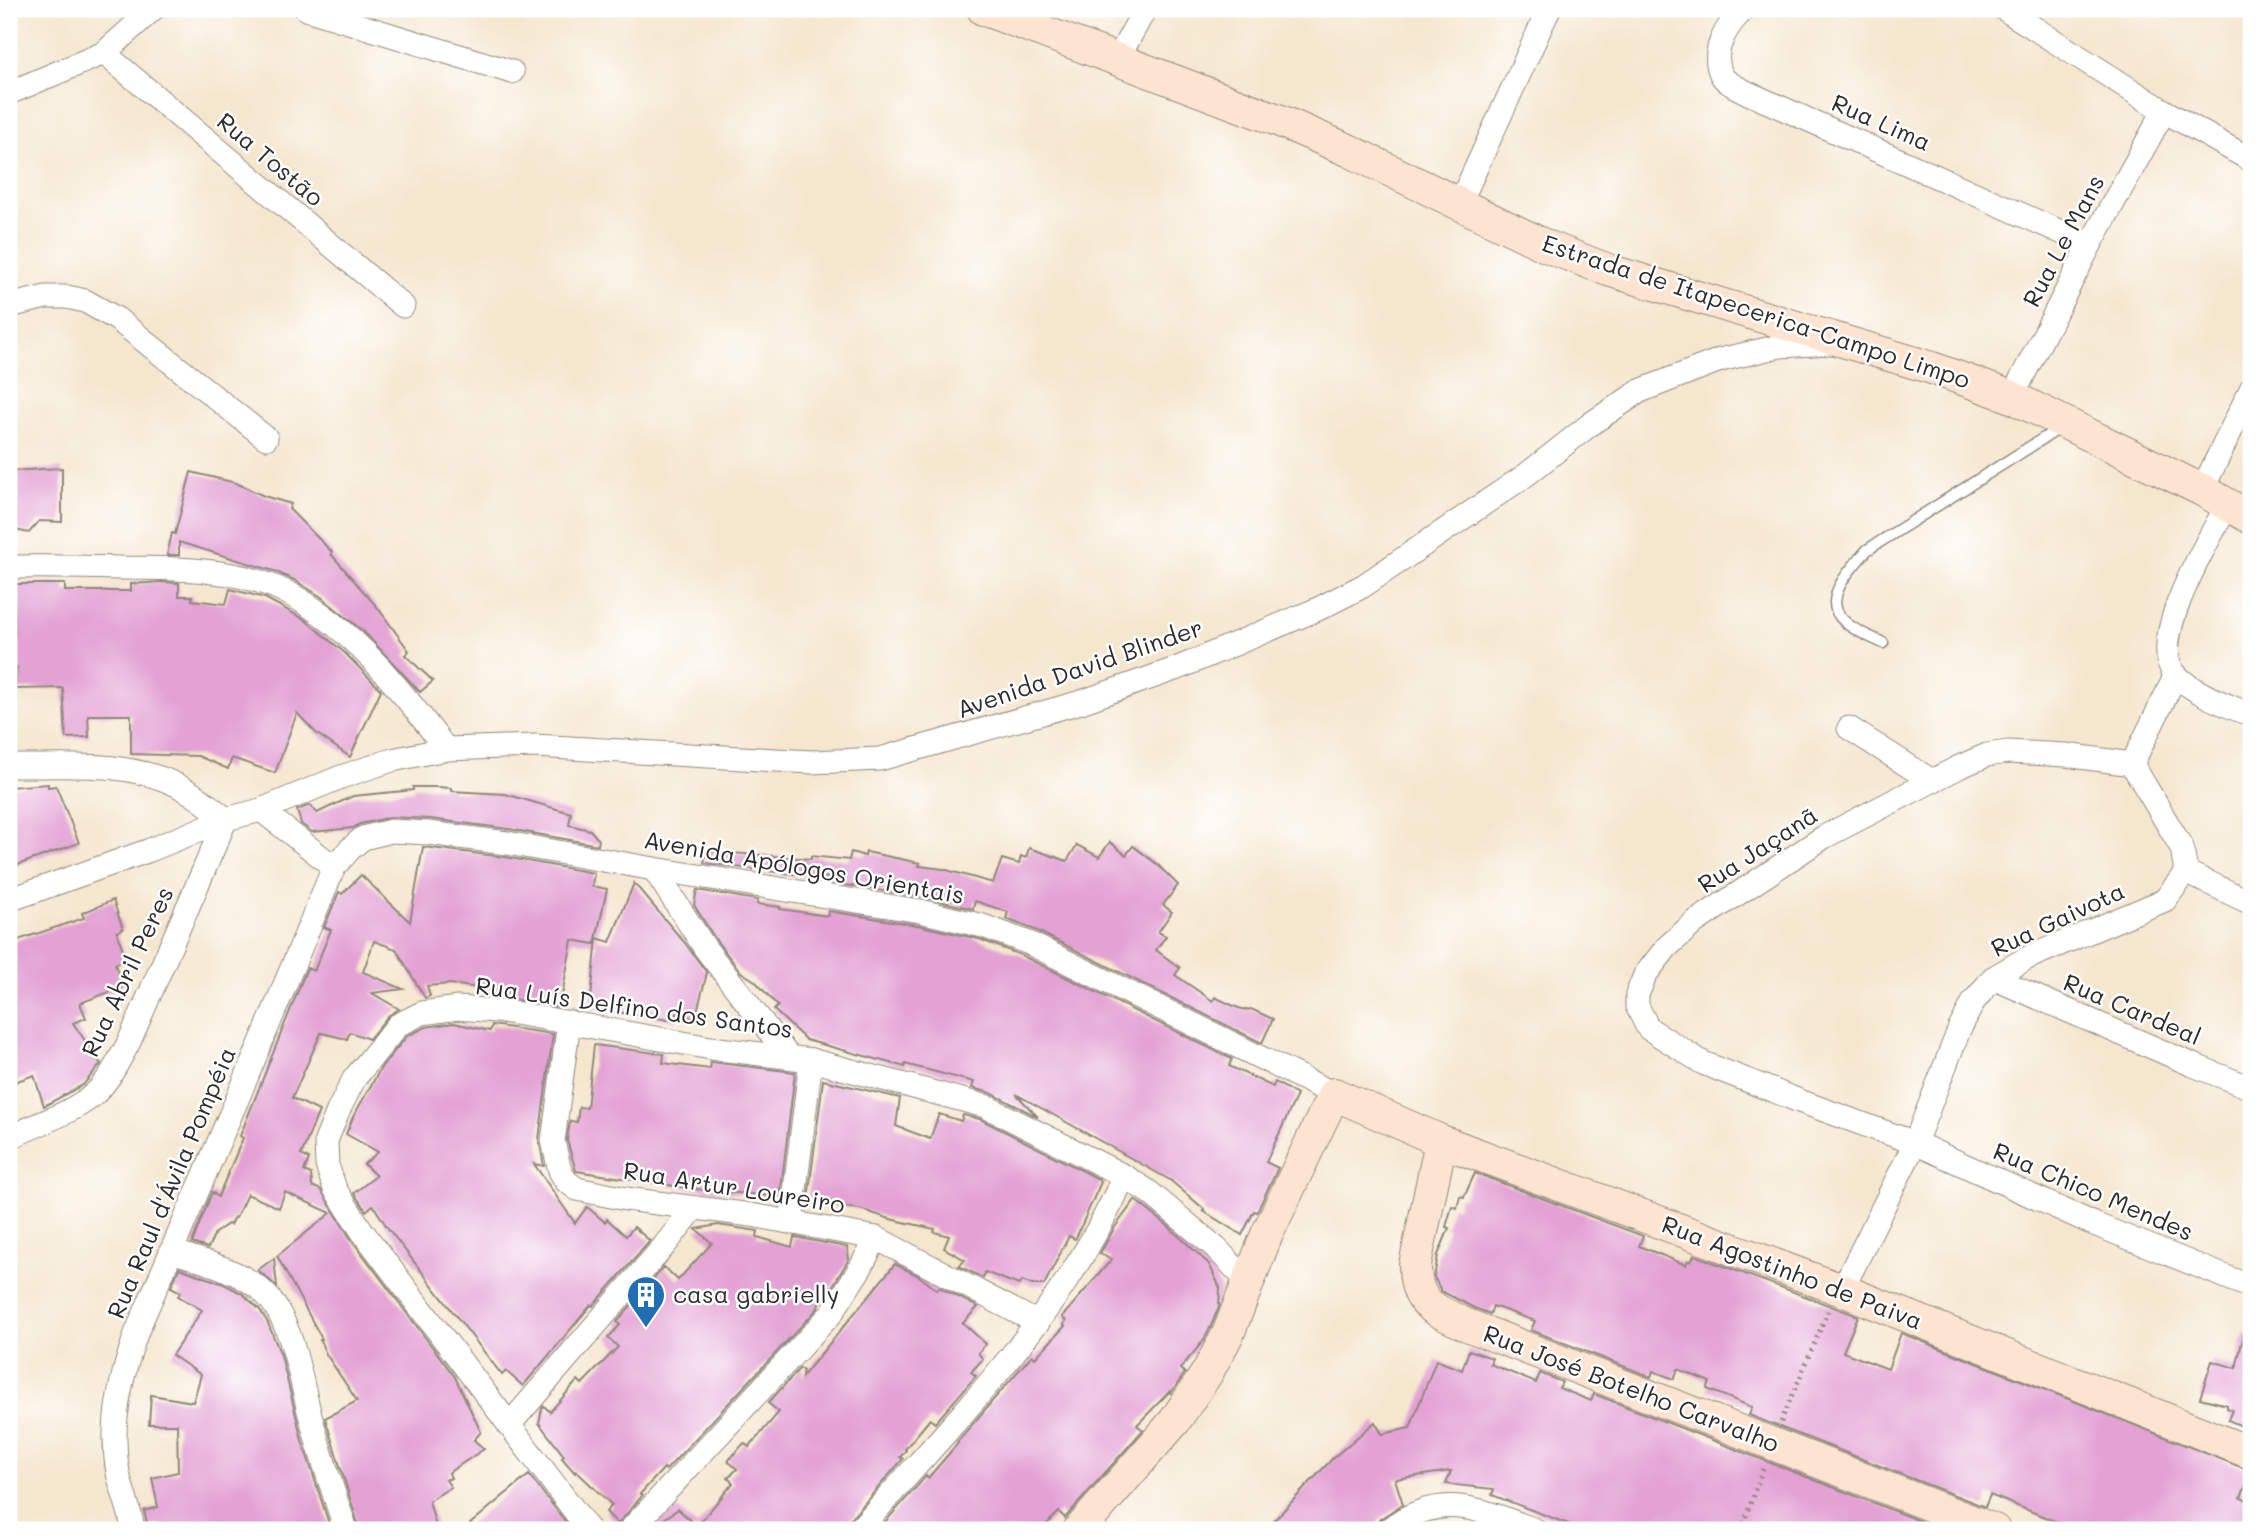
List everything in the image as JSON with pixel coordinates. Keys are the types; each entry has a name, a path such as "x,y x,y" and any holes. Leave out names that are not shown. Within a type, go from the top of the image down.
{"main road":[{"name":"Estrada de Itapecerica-Campo Limpo","path":"983,9 1197,88 1325,140 1546,246 1608,270 1931,368 2012,397 2069,423 2227,504"},
{"name":"Rua Agostinho de Paiva","path":"1334,1094 1441,1141 1842,1290 2251,1453"},
{"path":"1079,1530 1174,1422 1208,1373 1228,1334 1267,1234 1334,1094"},
{"name":"Rua José Botelho Carvalho","path":"1441,1141 1415,1265 1415,1283 1420,1296 1434,1309 1467,1325 1994,1530"}],"street":[{"path":"9,93 104,53 153,9"},
{"path":"306,9 512,72"},
{"path":"1117,60 1145,9"},
{"path":"1459,205 1549,9"},
{"name":"Rua Lima","path":"1744,9 1733,19 1718,51 1721,74 1727,81 1748,93 2090,244"},
{"path":"2004,9 2164,111 2251,160"},
{"name":"Rua Tostão","path":"104,53 403,306"},
{"name":"Rua Le Mans","path":"2012,397 2090,244 2164,111"},
{"path":"9,306 46,297 67,297 85,301 117,319 266,438"},
{"name":"Avenida David Blinder","path":"9,900 150,850 226,819 261,810 341,777 392,760 446,749 529,746 812,762 880,759 1082,702 1178,668 1318,609 1363,586 1526,475 1592,423 1640,391 1689,371 1744,354 1780,346 1846,342"},
{"path":"2251,389 2227,504 2173,616 2166,656 2176,676 2209,697 2251,715"},
{"path":"9,567 194,569 263,583 286,592 332,621 353,641 418,712 446,749"},
{"path":"2176,676 2132,764 2182,848 2186,872 2251,903"},
{"path":"1849,728 1932,782"},
{"name":"Rua Jaçanã","path":"1910,1152 1802,1102 1703,1063 1648,1028 1639,1015 1637,995 1645,975 1667,947 1695,922 1824,837 1987,755 2008,752 2066,755 2132,764"},
{"path":"9,766 133,770 185,789 226,819"},
{"path":"261,810 334,867"},
{"name":"Rua Abril Peres","path":"9,1138 91,1097 115,1068 129,1042 226,819"},
{"name":"Avenida Apólogos Orientais","path":"334,867 363,838 391,831 428,833 507,843 920,911 983,926 1029,943 1334,1094"},
{"name":"Rua Raul d'Ávila Pompéia","path":"134,1530 116,1455 116,1408 124,1369 137,1331 334,867"},
{"path":"654,869 705,948 765,1029 800,1059 791,1222"},
{"name":"Rua Gaivota","path":"1842,1290 1910,1152 1959,1030 1974,1001 1993,978 2027,958 2165,900 2186,872"},
{"name":"Rua Cardeal","path":"1993,978 2193,1065 2251,1087"},
{"name":"Rua Luís Delfino dos Santos","path":"589,1530 362,1231 335,1189 327,1165 326,1141 354,1079 398,1025 422,1013 458,1008 509,1012 711,1048 800,1059 985,1106 1124,1176 1149,1192 1216,1248 1248,1282"},
{"name":"Rua Artur Loureiro","path":"569,1022 553,1141 556,1160 566,1181 578,1189 625,1199 791,1222 876,1238 1038,1323"},
{"name":"Rua Chico Mendes","path":"1910,1152 2251,1287"},
{"path":"859,1530 1038,1323 1084,1256 1124,1176"},
{"path":"509,1425 694,1208"},
{"path":"630,1530 831,1314 876,1238"},
{"path":"172,1251 244,1277 272,1301 287,1329 317,1441 346,1530"},
{"path":"1388,1530 1413,1513 1429,1507 1444,1506 1501,1517 1535,1530"}],"lane":[{"path":"1883,643 1845,623 1837,614 1835,601 1843,578 1867,550 2069,423"}],"path":[{"path":"1741,1530 1772,1443 1831,1304 1842,1290"}],"building":[{"path":"62,468 62,522 39,521 29,533 15,530 9,523 9,471"},
{"path":"191,472 236,483 264,496 291,504 289,509 332,552 378,608 409,651 405,655 433,681 420,692 364,632 320,596 294,580 274,571 179,542 179,555 167,555"},
{"path":"179,583 179,596 192,596 192,600 226,604 230,589 265,598 304,619 345,653 381,690 350,757 316,733 297,713 275,773 232,758 228,769 198,756 131,754 131,715 88,715 89,737 66,738 63,688 15,689 17,667 9,665 9,644 13,645 15,632 13,584 65,584 65,591 131,591 131,584"},
{"path":"48,784 48,787 56,786 79,843 9,868 9,787"},
{"path":"413,787 505,794 571,813 569,825 590,830 599,840 598,845 509,829 392,817 353,828 312,832 301,824 297,810 310,805 317,813 353,796 413,790"},
{"path":"1110,842 1126,855 1133,846 1178,885 1163,905 1172,912 1158,932 1166,936 1156,950 1180,968 1175,975 1213,1001 1215,997 1273,1019 1262,1043 1035,930 1006,919 1008,912 975,901 973,909 922,897 832,883 832,879 704,863 706,851 849,860 851,852 865,856 866,852 920,863 919,866 943,869 993,883 1002,859 1019,864 1021,856 1026,858 1029,848 1067,861 1077,845 1099,857"},
{"path":"423,847 505,857 594,873 592,886 607,889 595,944 572,940 560,1007 499,997 500,991 450,984 427,986 430,996 425,998 396,949 374,941 363,972 403,989 372,993 399,1009 388,1016 369,1039 350,1032 347,1039 321,1033 292,1098 319,1111 301,1155 309,1159 304,1171 311,1174 312,1186 321,1190 351,1239 455,1377 481,1432 474,1440 484,1449 451,1471 451,1478 446,1480 451,1487 429,1501 437,1530 360,1530 325,1418 357,1401 326,1354 320,1340 322,1339 277,1256 331,1213 285,1192 279,1208 247,1194 236,1218 234,1217 230,1225 215,1233 208,1248 192,1243 212,1192 218,1197 243,1138 240,1136 307,968 314,971 331,930 324,927 339,892 342,894 361,875 410,922"},
{"path":"634,883 707,973 695,1019 677,1013 676,1021 590,1008 597,938 610,942"},
{"path":"697,890 758,900 757,904 780,909 828,916 828,911 917,925 979,939 1023,956 1232,1059 1229,1066 1273,1087 1275,1082 1297,1095 1266,1162 1278,1168 1257,1212 1254,1211 1242,1235 1203,1211 1204,1209 1170,1180 1016,1094 1038,1117 991,1093 972,1088 974,1082 905,1064 905,1067 806,1040 774,1010 778,1006 755,981 741,972 716,940 694,905"},
{"path":"113,900 123,929 117,932 126,959 115,964 123,987 80,1003 86,1018 73,1023 101,1064 83,1085 44,1106 34,1075 9,1084 9,943 84,918 82,913"},
{"path":"454,1023 490,1031 492,1025 553,1034 539,1139 544,1166 534,1164 575,1223 587,1207 605,1222 607,1219 626,1236 634,1227 650,1241 593,1306 591,1305 523,1386 506,1371 502,1375 387,1227 373,1205 366,1211 354,1193 376,1176 364,1164 378,1152 346,1134 382,1066 407,1036 426,1027"},
{"path":"594,1045 664,1054 663,1063 710,1069 711,1062 795,1072 780,1197 695,1189 576,1171 567,1140 570,1121 577,1122 579,1107 587,1108"},
{"path":"823,1080 900,1098 896,1126 930,1139 939,1114 961,1121 963,1115 980,1119 1097,1178 1101,1182 1076,1238 1069,1236 1044,1285 1032,1285 1022,1281 1019,1285 985,1272 983,1278 959,1266 965,1260 944,1248 949,1236 934,1232 935,1229 860,1209 836,1206 835,1202 808,1199"},
{"path":"1475,1173 1643,1236 1639,1246 1686,1265 1694,1255 1858,1316 1843,1352 1888,1369 1901,1333 2251,1471 2241,1498 2251,1502 2251,1530 2077,1530 1990,1495 1985,1507 1749,1415 1752,1407 1707,1389 1710,1382 1678,1369 1674,1379 1653,1371 1651,1377 1531,1330 1535,1321 1493,1306 1490,1314 1474,1308 1441,1291 1434,1277 1438,1255 1449,1228 1446,1227 1452,1206 1457,1208 1460,1196 1464,1197"},
{"path":"1135,1200 1209,1264 1220,1288 1219,1307 1204,1340 1180,1369 1185,1373 1171,1393 1170,1391 1137,1425 1143,1430 1065,1518 1059,1512 1041,1530 878,1530 926,1476 928,1478 1032,1355 1035,1358 1065,1326 1063,1324 1066,1321 1062,1317 1112,1259 1100,1253"},
{"path":"718,1225 758,1231 757,1237 792,1247 794,1237 847,1247 849,1259 832,1287 823,1285 818,1308 666,1470 664,1468 618,1524 606,1512 612,1505 576,1471 575,1473 539,1423 542,1408 544,1406 550,1412 578,1380 582,1384 618,1347 608,1338 620,1325 617,1322 664,1267 678,1280 712,1243 696,1229"},
{"path":"274,1258 277,1287 258,1270"},
{"path":"895,1264 919,1276 937,1290 939,1287 978,1307 963,1323 986,1344 978,1353 983,1359 971,1372 976,1376 935,1423 930,1419 905,1449 900,1457 903,1459 849,1521 845,1530 649,1530 678,1509 697,1526 733,1483 728,1478 737,1469 728,1461 744,1443 749,1447 779,1412 768,1403 800,1368 803,1370 802,1377"},
{"path":"179,1268 224,1284 243,1294 260,1310 268,1323 281,1355 302,1440 331,1530 162,1530 161,1524 148,1527 144,1511 158,1507 152,1478 178,1472 177,1424 149,1424 151,1395 193,1402 201,1375 172,1355 202,1310 178,1296 181,1292 171,1287"},
{"path":"2244,1333 2251,1334 2251,1430 2228,1420 2232,1410 2226,1408 2227,1405 2200,1398 2212,1361 2236,1368"},
{"path":"1469,1350 1492,1358 1490,1364 1536,1383 1540,1373 1562,1382 1559,1388 1591,1401 1594,1394 1943,1530 1584,1530 1492,1495 1494,1489 1446,1484 1451,1471 1395,1479 1403,1504 1380,1519 1374,1530 1265,1530 1334,1457 1375,1422 1382,1434 1410,1428 1436,1360 1462,1370"},
{"path":"529,1475 572,1530 463,1530 502,1497"}],"place":[{"name":"casa gabrielly","path":"646,1329"}]}
